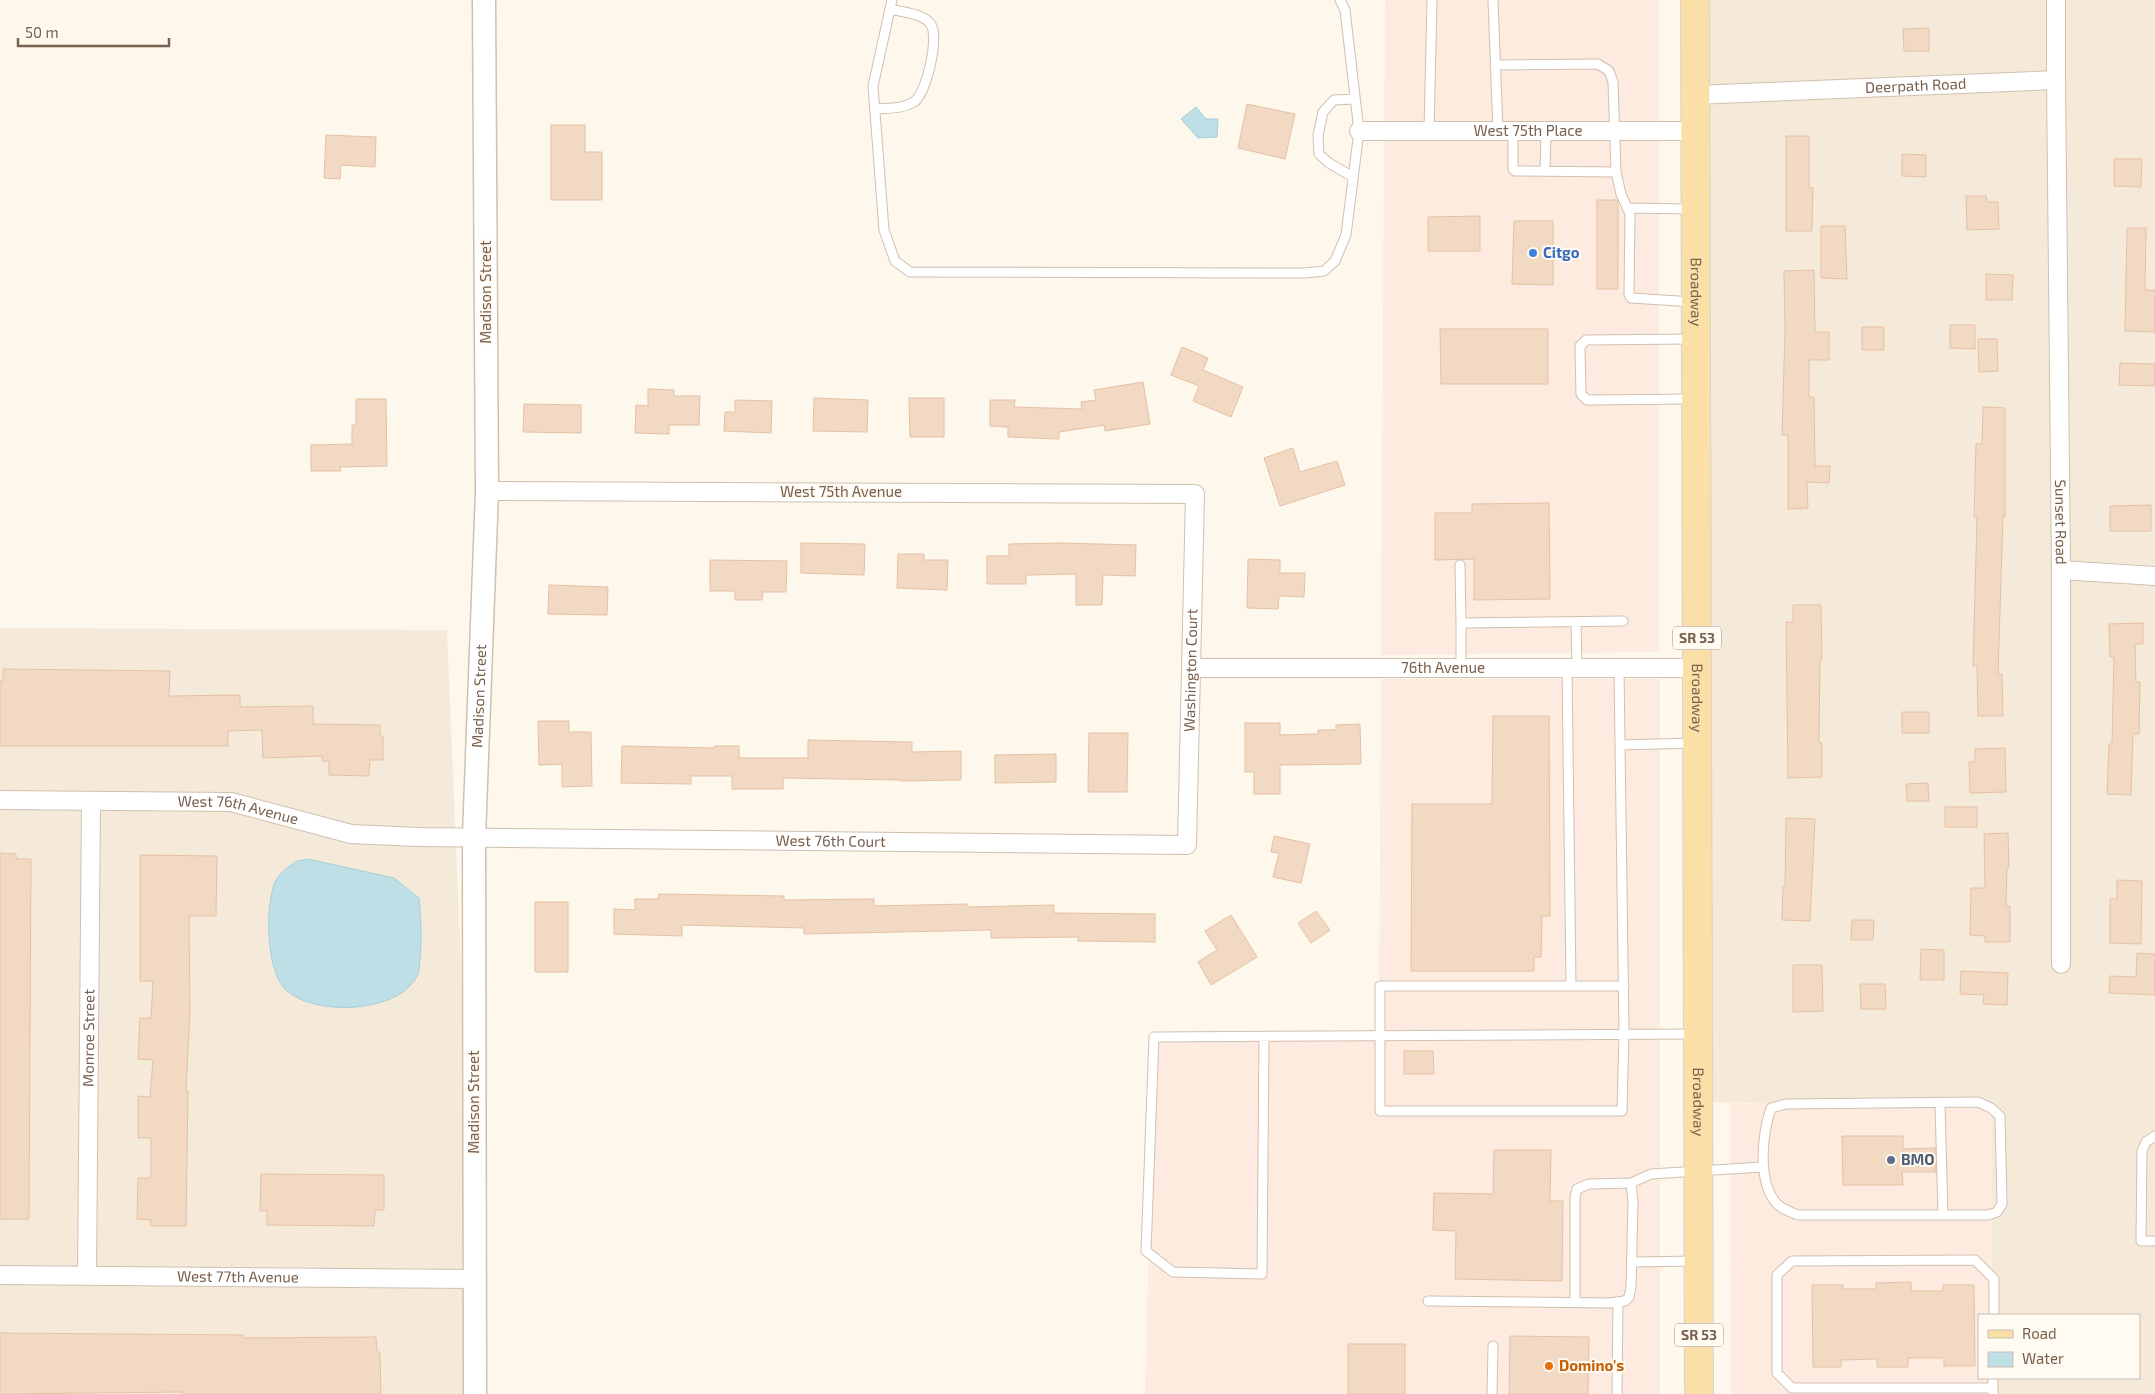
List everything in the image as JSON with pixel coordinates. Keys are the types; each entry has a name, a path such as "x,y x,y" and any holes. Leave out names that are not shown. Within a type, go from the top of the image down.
{"main road":[{"name":"Broadway","path":"1695,0 1699,1394"}],"street":[{"name":"Madison Street","path":"475,1394 474,836 487,491 484,0"},
{"path":"2056,0 2056,80"},
{"name":"Deerpath Road","path":"1696,95 2056,80"},
{"name":"Sunset Road","path":"2056,80 2061,570 2061,964"},
{"name":"West 75th Place","path":"1359,130 1696,131"},
{"name":"West 75th Avenue","path":"487,491 1195,494"},
{"name":"Washington Court","path":"1187,845 1195,494"},
{"path":"2061,570 2155,576"},
{"name":"76th Avenue","path":"1191,668 1697,668"},
{"name":"West 76th Avenue","path":"0,800 231,802 351,834 418,837 474,836"},
{"name":"Monroe Street","path":"87,1276 91,802"},
{"name":"West 76th Court","path":"474,836 1187,845"},
{"name":"West 77th Avenue","path":"0,1275 474,1279"}],"lane":[{"path":"876,109 901,108 915,101 926,86 935,34 930,22 891,4 874,86 884,230 895,261 910,272 1305,273 1324,271 1335,261 1346,235 1359,130 1345,10 1340,0"},
{"path":"1429,130 1432,0"},
{"path":"1493,0 1495,65 1513,169 1516,171 1616,172"},
{"path":"1495,65 1598,64 1609,71 1613,82 1613,131 1616,172 1621,194 1630,214 1629,294 1631,298 1696,302"},
{"path":"1353,176 1329,163 1319,154 1318,135 1323,112 1334,100 1355,99"},
{"path":"1545,170 1546,131"},
{"path":"1627,208 1696,209"},
{"path":"1696,339 1586,340 1580,346 1581,394 1587,400 1696,399"},
{"path":"1460,565 1461,668"},
{"path":"1461,623 1623,621"},
{"path":"1571,986 1572,668 1576,622"},
{"path":"1619,668 1624,986 1622,1111 1380,1111 1380,986 1624,986"},
{"path":"1620,745 1697,743"},
{"path":"1264,1037 1262,1274 1173,1272 1146,1251 1154,1037 1698,1034"},
{"path":"1978,1102 1991,1108 2000,1116 2002,1204 1997,1212 1988,1215 1798,1214 1778,1206 1769,1193 1762,1167 1771,1108 1786,1104 1940,1104 1978,1102"},
{"path":"1940,1104 1943,1214"},
{"path":"2155,1136 2146,1142 2142,1151 2141,1241 2155,1241"},
{"path":"1575,1303 1575,1197 1577,1189 1589,1184 1631,1183 1651,1174 1762,1167"},
{"path":"1428,1301 1625,1302 1629,1297 1632,1262 1633,1204 1631,1183"},
{"path":"1993,1391 1792,1388 1777,1373 1776,1275 1792,1261 1975,1260 1994,1279 1994,1314"},
{"path":"1632,1262 1699,1261"},
{"path":"1616,1394 1618,1302"},
{"path":"1492,1394 1493,1346"}],"shaded area":[{"path":"1385,0 1659,0 1659,652 1381,655"},
{"path":"1695,0 2155,0 2155,1394 1993,1394 1993,1379 2140,1379 2140,1314 1992,1314 1991,1108 1698,1102"},
{"path":"0,628 447,630 474,1279 472,1394 0,1394"},
{"path":"1381,679 1660,679 1660,1394 1145,1394 1154,1037 1379,1036"},
{"path":"1730,1103 1991,1108 1992,1314 1978,1314 1978,1379 1992,1379 1992,1394 1731,1394"}],"water":[{"path":"1196,107 1206,119 1218,119 1217,137 1198,138 1181,119"},
{"path":"308,859 394,878 419,898 421,951 419,969 418,974 409,987 394,997 376,1004 356,1007 335,1007 315,1004 298,998 285,989 274,968 271,953 269,921 272,893 276,879 284,870 297,861"}],"building":[{"path":"1929,28 1929,51 1904,51 1903,29"},
{"path":"1247,104 1295,114 1285,159 1238,148"},
{"path":"551,125 585,125 585,152 602,152 602,200 551,200"},
{"path":"326,135 376,137 375,167 341,165 340,179 324,178"},
{"path":"1786,136 1809,136 1809,188 1813,188 1812,231 1786,231"},
{"path":"1902,154 1926,155 1926,177 1902,176"},
{"path":"2114,159 2142,159 2141,187 2114,186"},
{"path":"1966,196 1986,196 1987,202 1998,202 1999,229 1967,230"},
{"name":"Citgo","path":"1597,200 1617,200 1618,203 1618,289 1597,289"},
{"path":"1480,216 1480,251 1428,251 1428,217"},
{"name":"Citgo","path":"1514,221 1553,221 1553,285 1512,284"},
{"path":"1821,226 1845,226 1847,279 1821,278"},
{"path":"2127,228 2146,228 2145,290 2155,290 2155,332 2125,331"},
{"path":"1814,270 1815,332 1829,332 1829,360 1809,360 1809,397 1814,397 1815,466 1830,466 1829,483 1807,482 1808,508 1788,509 1788,435 1782,435 1785,332 1784,271"},
{"path":"1986,274 2013,275 2012,300 1986,300"},
{"path":"1950,325 1975,325 1975,349 1950,348"},
{"path":"1862,327 1884,327 1884,350 1862,350"},
{"path":"1440,329 1548,329 1548,384 1441,384"},
{"path":"1978,339 1997,339 1998,371 1979,372"},
{"path":"1182,347 1208,358 1203,370 1243,387 1231,417 1193,401 1199,386 1171,375"},
{"path":"2120,363 2155,364 2155,386 2119,385"},
{"path":"1143,382 1150,424 1105,431 1104,425 1059,432 1059,439 1008,437 1008,427 990,426 990,400 1015,400 1014,407 1082,409 1081,402 1096,400 1094,390"},
{"path":"648,389 674,390 674,396 700,396 699,425 669,425 669,434 635,433 636,405 648,406"},
{"path":"814,398 868,400 867,432 813,431"},
{"path":"909,398 944,398 944,437 910,437"},
{"path":"356,399 386,399 387,466 340,467 341,471 311,471 311,445 352,444 352,425 356,425"},
{"path":"735,400 772,401 771,433 724,431 725,412 735,412"},
{"path":"524,404 581,405 581,433 523,432"},
{"path":"1983,407 2005,408 2005,517 2003,517 1998,674 2002,674 2003,716 1978,716 1977,666 1973,666 1977,517 1974,517 1976,444 1982,444"},
{"path":"1293,448 1300,472 1337,461 1345,485 1280,506 1264,458"},
{"path":"1549,503 1550,599 1474,600 1474,559 1435,560 1435,513 1472,513 1472,504"},
{"path":"2151,505 2151,531 2110,531 2110,506"},
{"path":"801,543 865,544 864,575 801,573"},
{"path":"1009,544 1136,545 1135,576 1103,575 1102,605 1076,605 1076,574 1026,575 1026,584 987,584 987,556 1009,556"},
{"path":"898,554 924,554 924,560 948,560 947,590 897,588"},
{"path":"1248,559 1280,560 1280,573 1305,573 1304,597 1279,596 1278,609 1247,608"},
{"path":"710,560 787,561 786,592 763,592 762,600 735,600 735,591 710,591"},
{"path":"549,585 608,587 607,615 548,614"},
{"path":"1793,605 1821,605 1822,659 1820,659 1819,743 1822,743 1822,777 1788,778 1786,622 1793,622"},
{"path":"2143,623 2143,644 2135,644 2136,682 2140,682 2139,734 2133,734 2131,795 2107,794 2109,744 2112,744 2114,657 2110,657 2109,624"},
{"path":"3,669 170,671 169,696 240,695 240,707 313,706 313,724 380,725 380,736 383,736 383,760 370,760 369,776 329,775 329,761 322,761 322,756 263,758 262,730 228,731 228,746 0,746 0,681 3,681"},
{"path":"1902,712 1929,712 1929,733 1902,733"},
{"path":"1493,716 1549,716 1550,916 1542,916 1541,957 1534,957 1534,971 1411,971 1412,804 1492,804"},
{"path":"538,721 569,721 569,732 591,732 592,786 562,787 562,764 539,765"},
{"path":"1245,723 1280,723 1280,735 1318,734 1318,730 1336,730 1336,725 1360,724 1361,764 1280,765 1280,794 1254,794 1254,772 1245,772"},
{"path":"1089,733 1128,733 1127,792 1088,792"},
{"path":"808,740 912,742 912,752 961,751 961,780 900,781 783,778 783,789 732,789 732,776 691,776 691,784 621,783 622,746 714,748 714,746 739,746 739,758 808,758"},
{"path":"2005,748 2006,792 1970,793 1969,762 1975,762 1975,749"},
{"path":"1056,754 1056,782 995,783 995,755"},
{"path":"1928,783 1929,801 1907,801 1906,784"},
{"path":"1945,807 1977,807 1977,827 1945,827"},
{"path":"1786,818 1815,819 1810,921 1782,920 1783,886 1785,886"},
{"path":"2008,833 2009,868 2007,868 2006,906 2010,906 2010,942 1985,942 1985,936 1970,935 1971,888 1985,888 1984,834"},
{"path":"1274,836 1310,844 1301,883 1273,877 1279,853 1271,852"},
{"path":"0,853 16,854 16,859 31,859 29,1219 0,1219"},
{"path":"140,855 217,856 216,916 189,916 190,1013 186,1091 188,1091 186,1226 151,1226 151,1220 137,1219 138,1178 150,1178 151,1172 151,1138 138,1138 138,1096 150,1097 153,1060 138,1059 140,1018 151,1018 153,981 140,981"},
{"path":"2117,880 2142,881 2141,944 2110,943 2110,899 2117,899"},
{"path":"659,894 784,896 784,900 874,899 874,906 967,904 967,907 1054,905 1054,913 1155,914 1155,942 1078,941 1078,937 991,938 991,930 804,934 804,928 682,925 682,936 614,934 614,909 635,910 635,899 658,899"},
{"path":"535,902 568,902 568,972 535,972"},
{"path":"1316,911 1330,930 1311,943 1298,923"},
{"path":"1231,915 1257,957 1211,985 1198,962 1217,950 1205,931"},
{"path":"1852,920 1874,920 1873,940 1851,940"},
{"path":"1921,949 1944,950 1944,980 1920,980"},
{"path":"2137,953 2155,954 2155,995 2109,993 2110,976 2136,977"},
{"path":"1793,965 1822,965 1823,1011 1793,1012"},
{"path":"1961,971 2008,973 2007,1005 1983,1004 1984,995 1960,994"},
{"path":"1860,984 1885,984 1886,1009 1861,1009"},
{"path":"1404,1051 1433,1051 1434,1074 1404,1074"},
{"name":"BMO","path":"1842,1136 1903,1136 1903,1149 1935,1148 1936,1172 1902,1172 1903,1185 1843,1185"},
{"path":"1494,1150 1551,1150 1550,1201 1563,1201 1562,1281 1455,1279 1456,1231 1433,1230 1434,1193 1493,1194"},
{"path":"261,1174 384,1175 384,1210 375,1210 374,1226 267,1225 267,1211 260,1211"},
{"path":"1911,1282 1911,1291 1943,1291 1943,1285 1974,1285 1975,1366 1944,1366 1944,1358 1908,1358 1908,1367 1877,1367 1877,1359 1841,1360 1841,1367 1813,1367 1812,1285 1843,1285 1843,1289 1876,1289 1876,1283"},
{"path":"0,1333 243,1335 243,1338 376,1337 377,1352 380,1352 381,1394 182,1394 182,1392 0,1394"},
{"name":"Domino's","path":"1510,1336 1589,1337 1588,1394 1509,1394"},
{"path":"1348,1344 1405,1344 1405,1394 1348,1394"}],"place":[{"name":"Citgo","path":"1533,253"},
{"name":"BMO","path":"1891,1160"},
{"name":"Domino's","path":"1549,1366"}]}
